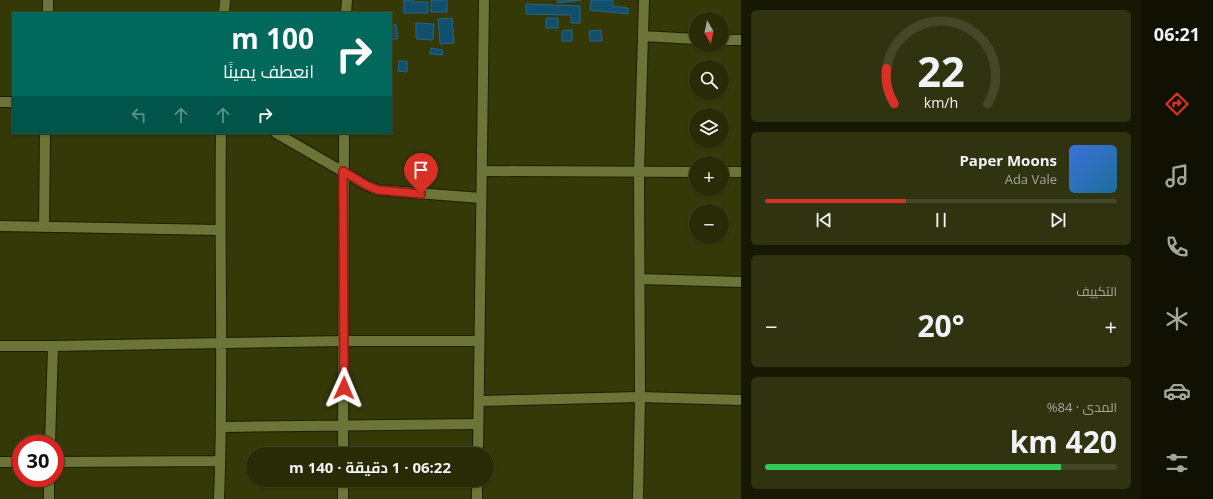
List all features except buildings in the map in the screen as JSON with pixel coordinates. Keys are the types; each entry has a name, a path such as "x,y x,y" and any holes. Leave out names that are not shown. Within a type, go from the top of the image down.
{"street":[{"path":"48,0 48,12"},
{"path":"224,12 225,0"},
{"path":"346,12 347,0"},
{"path":"478,447 484,0"},
{"path":"638,499 640,397 639,172 644,0"},
{"path":"643,36 689,38"},
{"path":"729,40 741,40"},
{"path":"0,102 12,102"},
{"path":"44,226 45,134"},
{"path":"219,499 222,342 219,230 221,134"},
{"path":"278,134 366,185 378,190 481,198"},
{"path":"344,134 344,447"},
{"path":"482,171 689,172"},
{"path":"729,172 741,172"},
{"path":"0,226 219,230"},
{"path":"640,279 741,282"},
{"path":"0,346 222,342 479,341"},
{"path":"50,435 53,346"},
{"path":"479,401 640,397 741,400"},
{"path":"221,427 478,424"},
{"path":"64,462 220,460"},
{"path":"0,462 12,462"},
{"path":"49,487 49,499"},
{"path":"343,487 343,499"},
{"path":"477,499 478,487"}],"route":[{"path":"344,388 345,341 343,171 366,185 378,190 421,194"}]}
